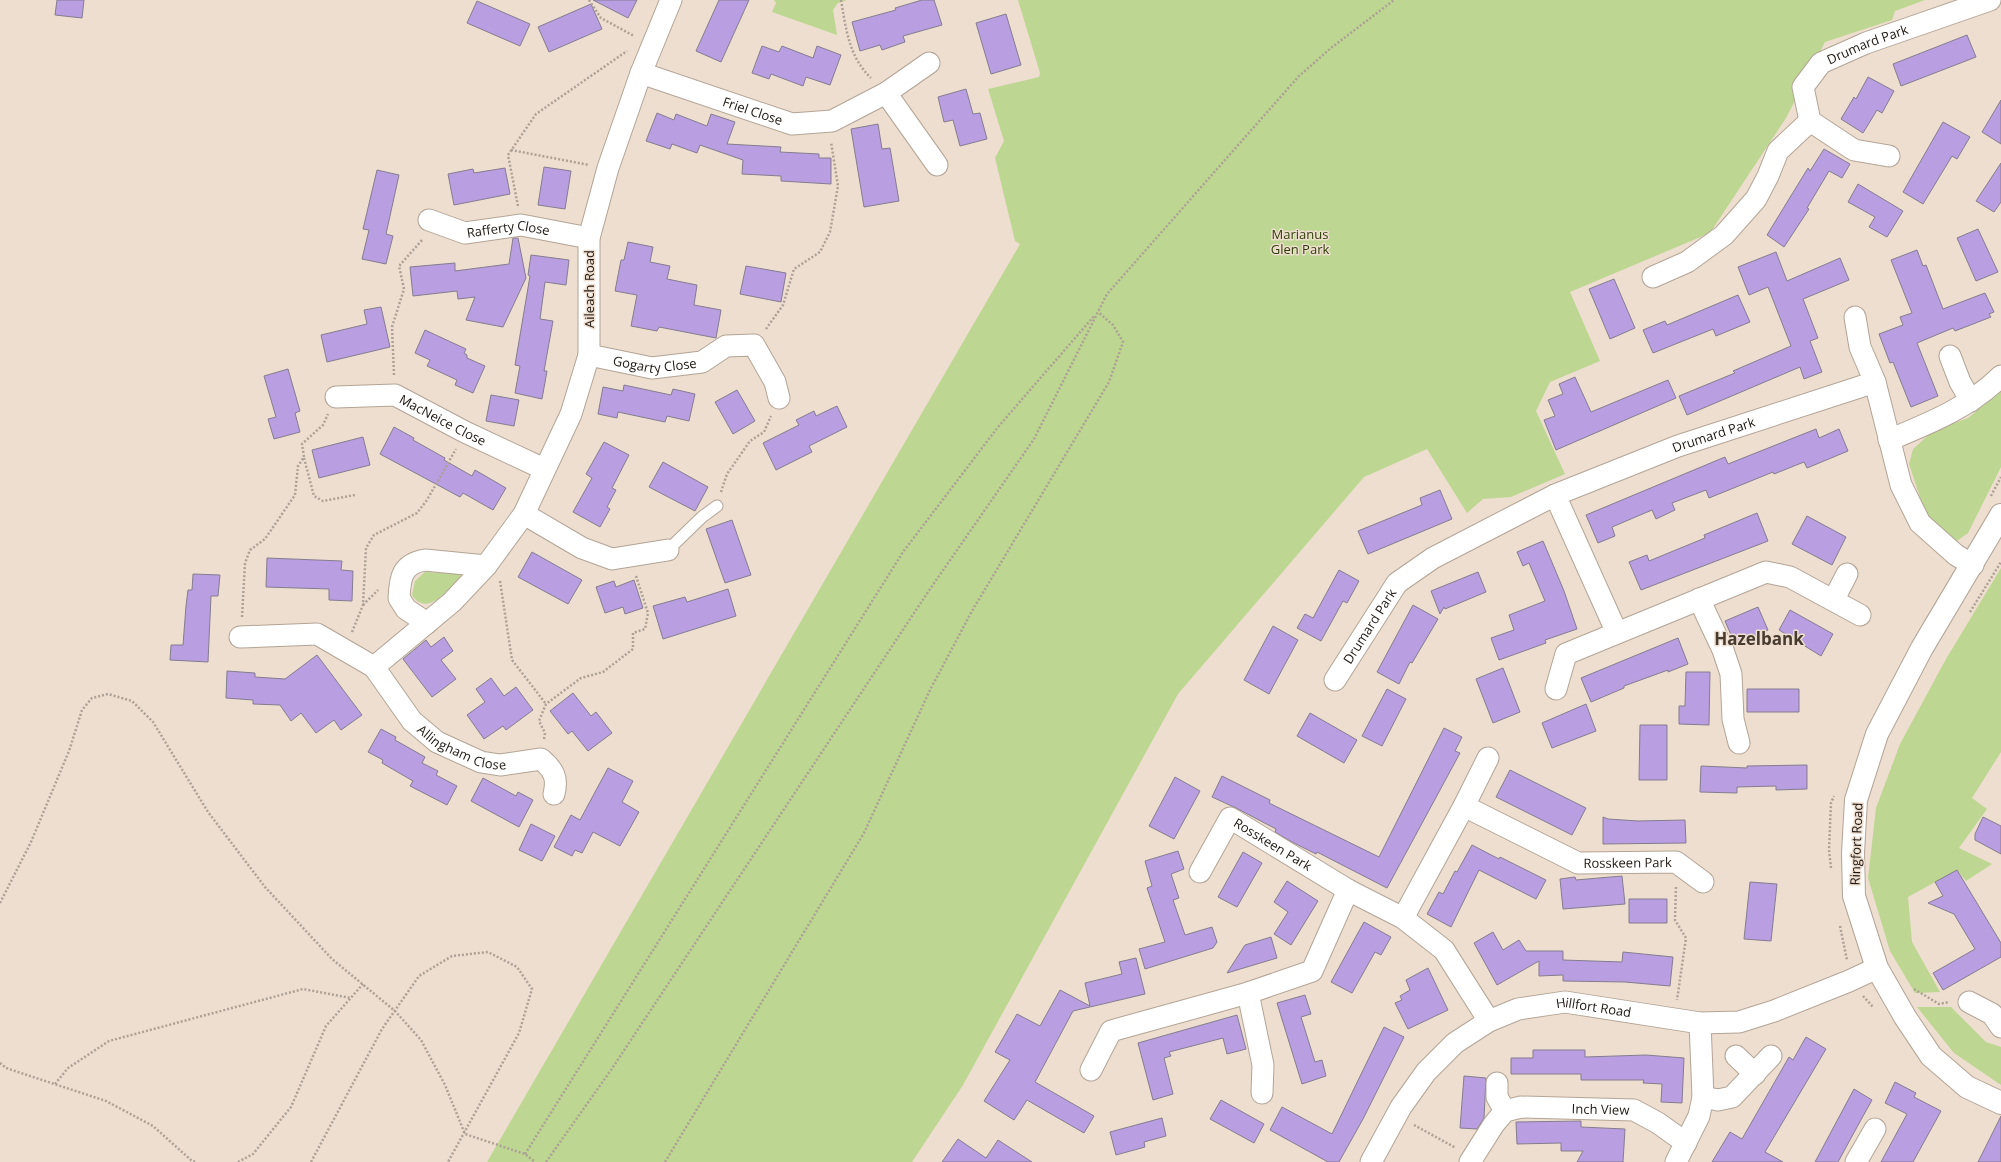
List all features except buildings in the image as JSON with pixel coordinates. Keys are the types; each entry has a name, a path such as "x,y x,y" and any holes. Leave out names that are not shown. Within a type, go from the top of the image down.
{"street":[{"name":"Aileach Road","path":"374,667 452,602 486,566 524,514 571,414 589,355 589,238 608,168 641,73 671,0"},
{"name":"Drumard Park","path":"1810,121 1804,87 1821,63 1866,43 1990,0"},
{"name":"Friel Close","path":"641,73 792,124 832,120 886,92 929,63"},
{"path":"886,92 937,165"},
{"path":"1653,277 1687,262 1724,235 1756,199 1768,176 1778,151 1810,121 1854,150 1889,156"},
{"name":"Rafferty Close","path":"429,220 465,234 521,225 589,238"},
{"path":"1855,317 1860,347 1875,382 1901,486 1920,523 1956,555 1973,565"},
{"path":"754,345 775,382 779,398"},
{"name":"Gogarty Close","path":"589,355 652,368 702,362 726,346 754,345"},
{"path":"1950,356 1960,382 1971,401"},
{"path":"1889,440 1943,417 1985,392 2001,376"},
{"name":"Drumard Park","path":"1335,680 1397,583 1433,558 1555,495 1678,446 1875,382"},
{"name":"MacNeice Close","path":"336,397 395,395 465,432 544,469"},
{"path":"1555,495 1617,634"},
{"name":"Ringfort Road","path":"1996,506 1973,565 1922,648 1877,734 1856,800 1853,853 1854,896 1877,968 1905,1017 1931,1056 1968,1087 2001,1103"},
{"path":"524,514 582,548 612,559 668,550"},
{"path":"427,623 406,609 399,598 403,573 408,566 425,560 486,566"},
{"path":"1556,689 1566,654 1766,572 1790,577 1834,599 1860,615"},
{"path":"1834,599 1847,574"},
{"path":"1699,599 1723,650 1732,674 1733,719 1739,742"},
{"path":"240,637 317,634 346,649 374,667"},
{"name":"Allingham Close","path":"374,667 412,721 437,742 481,762 500,765 541,760"},
{"path":"1403,918 1464,806 1488,758"},
{"path":"541,760 550,766 556,775 554,794"},
{"name":"Rosskeen Park","path":"1464,806 1578,863 1676,862 1703,882"},
{"name":"Rosskeen Park","path":"1200,872 1230,818 1348,890 1403,918 1444,950 1489,1021"},
{"path":"1091,1070 1111,1031 1248,993 1312,971 1348,890"},
{"name":"Hillfort Road","path":"1371,1162 1396,1116 1426,1072 1455,1044 1489,1021 1518,1009 1565,1002 1700,1023 1739,1022 1774,1011 1849,981 1877,968"},
{"path":"1248,993 1264,1065 1262,1093"},
{"path":"1969,1002 1992,1014 2001,1027"},
{"name":"Inch View","path":"1681,1156 1699,1116 1703,1097 1700,1023"},
{"path":"1736,1056 1755,1074"},
{"path":"1703,1097 1718,1100 1732,1097 1771,1056"},
{"path":"1472,1160 1494,1124 1505,1111 1497,1097 1497,1082"},
{"name":"Inch View","path":"1505,1111 1521,1107 1634,1110 1658,1123 1681,1156"},
{"path":"1856,1162 1875,1129"}],"lane":[{"path":"668,550 702,517 717,506"}],"path":[{"path":"588,0 601,18 650,50"},
{"path":"841,0 850,46 858,63 886,92"},
{"path":"546,1162 611,1070 928,592 1034,439 1107,294 1299,76 1331,48 1394,0"},
{"path":"521,225 508,155 536,114 630,50 650,50"},
{"path":"754,345 783,305 794,269 820,252 830,232 838,186 828,120"},
{"path":"511,150 608,168"},
{"path":"395,395 392,327 404,289 399,266 426,237 429,220"},
{"path":"526,1154 903,552 998,427 1098,312"},
{"path":"665,1162 864,833 930,690 972,610 1109,382 1123,342 1113,325 1098,312"},
{"path":"336,397 323,425 302,444 304,457 314,496 323,501 355,495"},
{"path":"717,506 727,474 750,441 764,432 779,398"},
{"path":"346,649 359,609 363,605 366,548 374,535 417,513 427,500 465,432"},
{"path":"240,637 245,563 250,550 265,539 295,495 298,466 304,457"},
{"path":"1996,506 2001,477"},
{"path":"541,760 545,733 539,721 546,704 581,678 603,672 633,649 633,633 644,629 648,614 629,556"},
{"path":"1966,619 2001,562"},
{"path":"486,566 500,580 512,660 546,704"},
{"path":"0,903 34,835 69,751 82,710 92,698 108,694 132,702 153,722 208,812 265,887 332,959 395,1011 421,1040 445,1085 464,1134"},
{"path":"1831,874 1829,850 1831,803 1837,789"},
{"path":"1674,1019 1686,938 1675,920 1676,862"},
{"path":"1838,919 1845,947 1849,981 1876,1009"},
{"path":"310,1162 382,1029 420,976 452,956 488,952 518,967 532,989 519,1033 448,1162"},
{"path":"238,1162 253,1154 291,1107 326,1026 363,984"},
{"path":"1911,988 1940,1004 1950,1001 1969,1002"},
{"path":"55,1084 68,1068 109,1041 302,989 351,998"},
{"path":"0,1062 6,1068 106,1101 153,1126 192,1161 197,1162"},
{"path":"1396,1116 1472,1160"},
{"path":"464,1134 526,1154 535,1162"}],"green space":[{"path":"774,0 847,0 838,3 833,10 837,35 772,12 776,3"},
{"name":"Marianus Glen Park","path":"1018,0 1925,0 1895,11 1892,20 1825,42 1786,118 1710,233 1570,292 1600,361 1550,382 1536,411 1565,474 1511,497 1483,499 1467,513 1427,449 1364,477 1178,694 963,1085 912,1162 487,1162 1020,244 1015,241 995,158 1004,141 988,89 1039,77 1040,73"},
{"path":"2001,391 2001,467 1968,533 1957,541 1944,536 1927,518 1909,464 1913,449 1933,431 1968,418"},
{"path":"2001,568 2001,752 1972,798 1987,809 1959,848 1992,864 1966,881 1957,870 1908,897 1912,942 1940,992 1915,993 1890,951 1868,878 1876,808 1900,744 1946,659"},
{"path":"425,572 463,574 439,598 425,604 418,602 412,595 415,581"},
{"path":"1917,1007 1951,1007 1986,1042 2001,1047 2001,1085 1954,1053"}],"district":[{"name":"Hazelbank","path":"1759,638"}]}
